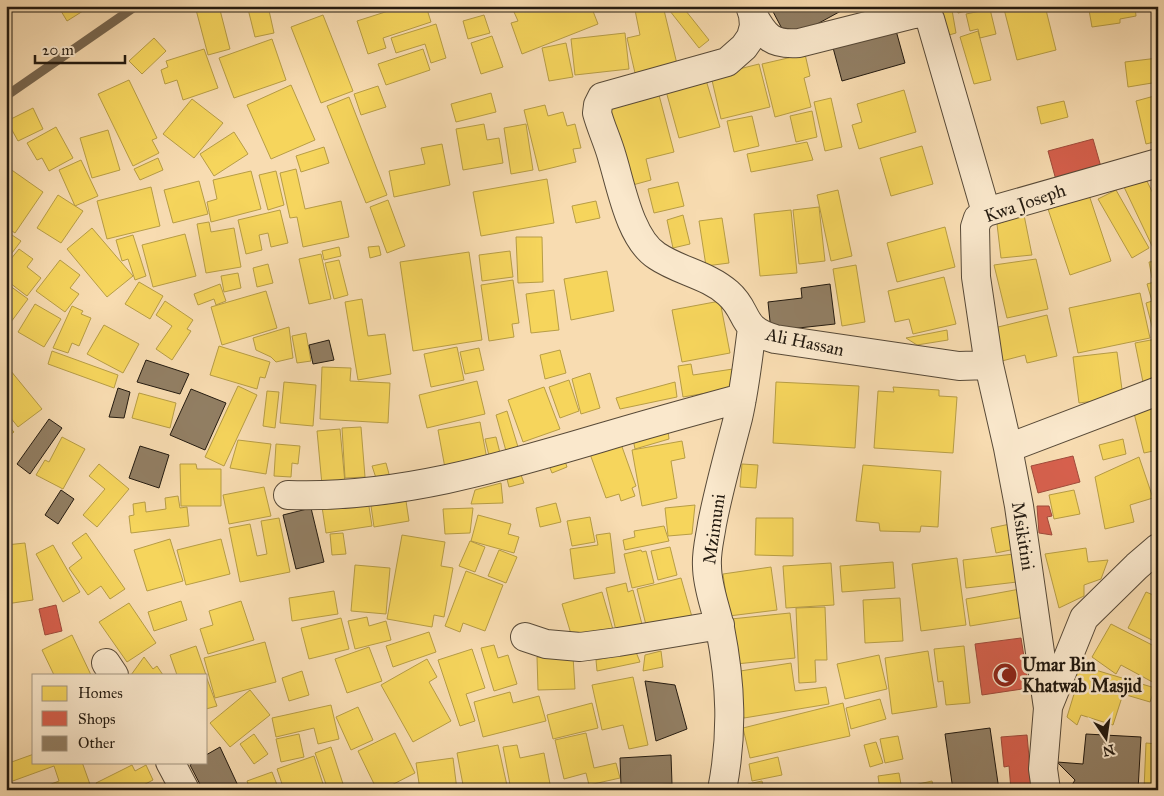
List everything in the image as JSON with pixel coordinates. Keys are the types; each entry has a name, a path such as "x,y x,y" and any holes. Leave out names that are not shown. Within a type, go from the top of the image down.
{"street":[{"name":"Ali Hassan","path":"751,10 754,26 751,38 727,62 602,97 598,105 597,113 629,213 640,238 656,256 719,286 730,294 744,318 752,328 763,336 785,341 958,366 989,365"},
{"path":"751,10 762,30 771,39 783,44 799,43 914,14 923,13 930,19 986,212"},
{"name":"Kwa Joseph","path":"989,365 976,277 975,227 978,218 986,212 1158,163"},
{"name":"Mzimuni","path":"722,790 727,764 730,712 729,685 720,626 714,606 707,567 708,548 716,503 742,398 752,328"},
{"name":"Msikitini","path":"989,365 1019,506 1048,708 1043,769 1046,790"},
{"path":"1008,448 1158,391"},
{"path":"288,495 324,496 369,492 471,474 742,398"},
{"name":"Msikitini","path":"1048,708 1084,618 1158,548"},
{"path":"525,637 546,644 580,646 720,626"},
{"path":"171,764 185,790"}],"building: Homes":[{"path":"58,6 91,6 67,21"},
{"path":"195,6 219,6 230,49 208,55"},
{"path":"221,6 242,6 222,11"},
{"path":"268,6 274,33 255,37 248,9"},
{"path":"404,6 426,6 431,22 383,38 386,48 368,54 357,21"},
{"path":"530,6 591,6 598,24 522,54 511,23 518,21 514,12"},
{"path":"652,6 663,6 677,64 635,73 627,38 640,35 635,10"},
{"path":"666,6 682,6 709,40 699,48"},
{"path":"956,6 985,6 958,13"},
{"path":"1015,6 1045,6 1056,50 1017,60 1004,9"},
{"path":"1083,6 1135,6 1136,16 1120,19 1120,23 1092,27 1089,10 1083,11"},
{"path":"990,9 996,34 980,38 978,29 970,31 966,14"},
{"path":"952,10 956,33 949,35 942,12"},
{"path":"323,15 353,91 321,103 291,27"},
{"path":"484,15 490,33 468,39 463,21"},
{"path":"436,24 446,58 431,63 425,44 396,53 391,38"},
{"path":"978,31 991,80 974,84 960,37"},
{"path":"625,33 629,69 575,75 571,39"},
{"path":"492,36 503,67 481,74 471,43"},
{"path":"154,38 166,51 142,74 129,61"},
{"path":"272,39 286,80 234,98 219,58"},
{"path":"566,43 573,77 549,81 542,48"},
{"path":"204,49 218,88 183,100 177,80 165,84 161,70 168,67 166,61"},
{"path":"423,49 430,70 386,85 378,64"},
{"path":"805,54 810,76 804,78 811,107 775,117 762,64"},
{"path":"1158,58 1158,82 1128,87 1125,62"},
{"path":"759,64 770,107 721,119 711,76"},
{"path":"129,80 157,138 152,140 159,153 133,166 98,94"},
{"path":"706,80 720,127 679,138 666,91"},
{"path":"291,85 315,140 271,159 247,105"},
{"path":"378,86 386,107 361,115 354,94"},
{"path":"904,90 916,132 859,149 852,125 862,122 857,104"},
{"path":"491,93 496,112 456,122 451,104"},
{"path":"659,95 674,152 646,159 651,180 629,186 610,108"},
{"path":"1158,95 1158,141 1146,144 1136,101"},
{"path":"349,97 387,195 366,203 327,106"},
{"path":"831,98 842,147 825,151 814,102"},
{"path":"192,99 223,123 194,158 163,134"},
{"path":"1064,101 1068,117 1041,124 1037,107"},
{"path":"545,105 548,116 563,112 567,126 575,124 581,148 573,149 576,162 539,171 524,110"},
{"path":"33,108 43,129 18,141 7,121"},
{"path":"812,111 817,137 796,142 790,116"},
{"path":"752,116 759,146 734,152 727,121"},
{"path":"484,124 487,140 499,138 503,163 463,170 456,129"},
{"path":"526,124 533,170 511,174 504,128"},
{"path":"56,127 73,158 49,171 42,158 37,160 27,143"},
{"path":"108,130 120,170 92,178 80,138"},
{"path":"234,132 248,154 214,176 200,154"},
{"path":"807,142 813,160 751,172 747,154"},
{"path":"442,144 450,185 394,197 389,171 425,164 421,148"},
{"path":"922,146 933,184 891,196 880,158"},
{"path":"324,147 329,163 301,172 296,156"},
{"path":"158,158 163,170 140,180 134,169"},
{"path":"81,160 98,196 75,206 59,170"},
{"path":"6,166 43,192 15,233 6,227"},
{"path":"296,169 305,209 341,201 349,237 303,247 297,217 290,218 280,173"},
{"path":"251,171 261,209 211,222 207,202 217,199 213,180"},
{"path":"276,171 284,205 268,210 259,175"},
{"path":"1145,177 1158,204 1158,245 1153,248 1124,187"},
{"path":"547,179 554,223 481,236 473,192"},
{"path":"199,181 208,214 173,223 164,190"},
{"path":"678,182 684,206 654,213 648,189"},
{"path":"151,187 160,226 107,239 97,201"},
{"path":"838,190 852,256 831,261 817,195"},
{"path":"1116,190 1149,248 1132,258 1098,199"},
{"path":"58,195 83,211 61,243 37,228"},
{"path":"1089,195 1111,261 1070,275 1048,209"},
{"path":"388,200 405,246 387,253 370,207"},
{"path":"596,201 600,218 576,223 572,206"},
{"path":"819,207 825,261 799,264 793,210"},
{"path":"280,210 288,243 271,247 268,233 259,235 262,250 246,254 238,220"},
{"path":"791,210 797,273 760,276 754,214"},
{"path":"683,215 690,244 673,248 667,220"},
{"path":"1024,215 1032,255 1001,258 997,224"},
{"path":"722,218 729,263 706,266 699,221"},
{"path":"209,222 211,232 234,228 241,267 206,273 197,224"},
{"path":"945,227 955,267 897,282 887,243"},
{"path":"92,228 133,276 107,297 67,249"},
{"path":"6,231 21,241 6,261"},
{"path":"185,234 196,276 153,287 142,245"},
{"path":"133,235 146,276 135,280 128,259 122,261 116,240"},
{"path":"516,237 542,237 543,282 518,283"},
{"path":"379,246 381,255 370,258 368,247"},
{"path":"339,247 341,256 324,260 322,251"},
{"path":"19,249 33,259 27,267 41,278 27,296 6,280 6,265"},
{"path":"510,251 513,277 482,281 479,255"},
{"path":"469,252 482,340 413,351 400,262"},
{"path":"321,254 331,299 309,304 299,259"},
{"path":"1036,259 1048,309 1007,318 994,265"},
{"path":"60,260 80,275 70,288 79,294 65,312 36,291"},
{"path":"339,260 348,295 334,299 325,263"},
{"path":"1158,261 1158,277 1152,278 1149,262"},
{"path":"268,264 273,283 257,287 253,268"},
{"path":"856,265 865,322 842,326 833,269"},
{"path":"607,271 614,311 571,320 564,279"},
{"path":"238,273 241,288 224,292 221,276"},
{"path":"944,277 956,324 913,334 909,319 895,322 888,291"},
{"path":"513,280 519,323 512,324 514,337 489,341 481,285"},
{"path":"1158,281 1158,337 1155,338 1146,303 1152,301 1147,284"},
{"path":"139,282 163,296 150,319 125,304"},
{"path":"6,283 28,299 11,322 6,319"},
{"path":"220,284 226,301 216,305 214,299 198,305 194,294"},
{"path":"554,290 559,330 531,333 526,294"},
{"path":"266,291 277,328 222,345 211,307"},
{"path":"1140,293 1150,338 1078,353 1069,308"},
{"path":"362,299 368,336 385,334 391,374 358,380 345,302"},
{"path":"165,301 193,320 187,329 191,331 172,360 156,349 172,326 156,315"},
{"path":"720,301 730,353 682,362 672,310"},
{"path":"35,304 61,319 44,347 18,332"},
{"path":"72,306 83,311 81,314 91,318 79,346 72,343 68,353 53,348"},
{"path":"1047,315 1057,356 1027,363 1025,355 998,362 990,329"},
{"path":"104,325 139,344 123,373 87,354"},
{"path":"289,327 293,358 276,362 271,357 256,350 253,338"},
{"path":"947,330 948,340 917,345 906,338"},
{"path":"306,333 311,361 297,363 292,336"},
{"path":"1156,339 1158,350 1158,384 1144,387 1135,343"},
{"path":"219,346 270,362 265,378 260,377 257,389 210,375"},
{"path":"457,347 464,380 431,387 424,354"},
{"path":"479,348 484,370 465,374 460,352"},
{"path":"560,350 566,373 545,379 540,355"},
{"path":"52,351 118,375 114,388 48,364"},
{"path":"1117,352 1123,397 1079,403 1073,357"},
{"path":"691,364 693,375 733,369 737,388 683,397 678,366"},
{"path":"6,365 42,409 18,427 6,412"},
{"path":"322,367 351,368 350,381 390,383 388,423 320,419"},
{"path":"590,373 600,408 581,414 572,379"},
{"path":"569,380 579,411 560,418 549,387"},
{"path":"477,381 485,414 427,428 419,395"},
{"path":"284,382 316,385 313,426 280,423"},
{"path":"675,382 677,397 620,409 616,398"},
{"path":"776,382 859,386 855,448 773,443"},
{"path":"238,386 257,395 224,466 205,457"},
{"path":"544,387 560,429 523,442 508,400"},
{"path":"893,387 939,390 939,396 957,397 953,453 874,448 878,391 894,392"},
{"path":"267,391 279,392 275,428 263,426"},
{"path":"139,393 176,403 170,428 132,418"},
{"path":"1158,403 1158,450 1144,453 1133,409"},
{"path":"507,411 518,447 506,451 496,415"},
{"path":"480,422 487,459 445,468 438,430"},
{"path":"6,423 14,432 6,438"},
{"path":"361,427 365,477 345,478 342,428"},
{"path":"340,429 345,483 322,485 317,431"},
{"path":"668,431 669,439 635,449 633,439"},
{"path":"62,437 85,449 63,489 36,475 45,460 49,462"},
{"path":"496,437 501,457 490,460 485,439"},
{"path":"1123,439 1126,454 1103,460 1099,445"},
{"path":"238,440 271,444 266,474 230,468"},
{"path":"682,441 685,458 671,461 677,498 642,506 632,450"},
{"path":"276,444 300,446 298,464 292,463 291,477 274,476"},
{"path":"621,444 636,486 632,488 635,496 621,501 619,494 606,498 590,454"},
{"path":"1139,457 1153,498 1130,505 1134,522 1105,529 1095,477"},
{"path":"564,458 567,467 552,473 548,463"},
{"path":"386,463 389,474 376,478 372,466"},
{"path":"99,464 129,489 97,527 83,515 105,489 89,476"},
{"path":"180,464 196,464 197,469 221,469 221,506 181,506"},
{"path":"742,464 758,465 756,488 740,487"},
{"path":"863,465 941,471 938,527 921,526 920,532 880,531 879,523 856,521"},
{"path":"521,475 524,483 509,487 507,479"},
{"path":"501,483 503,503 471,504 475,490"},
{"path":"264,487 271,516 229,524 223,495"},
{"path":"1074,490 1080,514 1054,519 1049,495"},
{"path":"178,496 180,508 187,507 189,526 131,533 129,516 134,515 133,504 145,502 146,512 166,509 165,498"},
{"path":"368,500 372,526 326,533 322,507"},
{"path":"406,501 409,521 374,527 371,506"},
{"path":"556,503 561,522 540,527 536,508"},
{"path":"695,505 692,534 668,536 665,508"},
{"path":"473,508 470,533 445,534 443,509"},
{"path":"478,515 511,524 508,534 519,537 514,553 471,541"},
{"path":"590,517 595,542 572,546 567,521"},
{"path":"279,518 290,572 240,582 229,528 250,524 257,556 267,554 261,521"},
{"path":"756,518 793,518 793,556 755,555"},
{"path":"1010,524 1015,549 996,553 991,528"},
{"path":"664,526 669,541 625,550 623,540 635,537 634,531"},
{"path":"86,533 125,589 110,599 101,586 88,595 69,568 82,558 72,543"},
{"path":"343,533 346,554 332,555 330,534"},
{"path":"610,533 615,573 574,579 570,549 598,545 596,535"},
{"path":"402,535 445,542 441,566 453,568 444,617 434,615 432,627 387,619"},
{"path":"170,539 183,581 147,591 134,550"},
{"path":"221,539 230,574 186,585 177,550"},
{"path":"470,541 485,547 475,572 459,566"},
{"path":"25,543 33,600 6,604 6,545"},
{"path":"53,545 80,592 63,602 36,554"},
{"path":"670,547 677,575 658,580 651,551"},
{"path":"1086,548 1088,562 1108,560 1101,579 1084,585 1084,596 1059,608 1045,554"},
{"path":"499,550 517,557 506,583 488,576"},
{"path":"641,550 642,552 646,551 654,583 632,588 624,554"},
{"path":"1014,554 1017,582 966,588 963,560"},
{"path":"957,558 966,625 921,631 912,564"},
{"path":"893,562 895,588 842,592 840,566"},
{"path":"831,563 834,605 786,608 783,566"},
{"path":"355,565 390,568 386,614 351,611"},
{"path":"771,567 777,610 729,616 723,574"},
{"path":"466,571 503,585 485,631 463,623 460,632 445,626"},
{"path":"681,578 692,617 647,629 637,589"},
{"path":"626,583 628,592 633,590 643,628 617,635 606,588"},
{"path":"1020,589 1025,617 970,626 966,599"},
{"path":"334,591 338,614 292,621 289,598"},
{"path":"602,592 614,633 574,644 562,604"},
{"path":"1146,592 1158,597 1158,643 1128,628"},
{"path":"900,598 903,641 865,643 863,600"},
{"path":"181,601 187,620 154,631 148,612"},
{"path":"241,601 254,640 208,654 200,629 213,625 209,611"},
{"path":"129,603 156,643 127,662 99,622"},
{"path":"825,607 827,660 815,660 816,682 799,683 796,608"},
{"path":"790,613 795,658 736,664 731,619"},
{"path":"367,617 369,626 386,621 391,640 355,649 348,621"},
{"path":"341,618 349,649 309,659 301,628"},
{"path":"1111,624 1158,648 1158,685 1121,665 1116,674 1092,657"},
{"path":"429,632 436,652 393,667 386,646"},
{"path":"72,635 91,674 54,674 42,650"},
{"path":"6,637 11,638 8,656 6,655"},
{"path":"265,642 276,682 215,698 204,658"},
{"path":"494,645 498,658 508,655 517,684 494,691 481,648"},
{"path":"196,646 206,674 177,674 170,655"},
{"path":"964,646 970,703 946,705 943,681 938,682 934,649"},
{"path":"369,647 382,681 347,693 335,659"},
{"path":"472,649 485,688 466,694 475,721 460,726 438,660"},
{"path":"661,651 663,667 643,671 645,655"},
{"path":"928,651 937,707 892,714 885,658"},
{"path":"636,652 640,662 597,671 596,660"},
{"path":"879,655 887,689 845,699 837,664"},
{"path":"573,656 575,689 538,690 537,657"},
{"path":"144,657 153,669 157,666 162,674 132,674"},
{"path":"427,659 437,677 429,682 451,721 413,742 381,685"},
{"path":"791,663 795,691 826,687 829,704 744,718 734,672"},
{"path":"1079,665 1155,688 1150,702 1123,694 1113,725 1081,715 1077,725 1067,717 1078,681 1074,679"},
{"path":"302,671 309,695 289,701 282,678"},
{"path":"633,677 648,745 629,749 623,725 602,730 592,685"},
{"path":"208,681 217,706 208,708"},
{"path":"250,690 270,715 230,747 210,723"},
{"path":"510,692 513,703 539,696 546,721 483,737 474,702"},
{"path":"880,699 886,719 851,729 846,708"},
{"path":"592,703 598,728 553,739 547,715"},
{"path":"843,703 850,736 750,758 743,728"},
{"path":"331,705 339,739 318,744 314,728 276,737 272,718"},
{"path":"358,707 373,740 351,750 336,717"},
{"path":"395,733 415,773 382,790 377,790 358,751"},
{"path":"586,733 594,768 616,763 620,778 589,785 586,773 564,779 555,740"},
{"path":"254,734 268,754 254,764 240,744"},
{"path":"299,734 304,757 281,762 276,739"},
{"path":"898,736 903,759 885,763 880,739"},
{"path":"876,742 883,763 870,767 864,745"},
{"path":"1146,743 1158,744 1158,790 1144,790"},
{"path":"498,745 508,790 464,790 457,753"},
{"path":"517,745 520,758 544,753 551,789 511,790 503,747"},
{"path":"331,747 345,790 328,790 315,753"},
{"path":"32,755 32,764 83,764 92,790 36,790 59,781 54,766 10,782 6,772 6,764"},
{"path":"314,756 325,790 284,790 277,769"},
{"path":"778,757 782,775 752,781 749,764"},
{"path":"453,758 457,790 420,790 416,763"},
{"path":"132,765 135,771 146,765 153,780 134,790 100,790 96,783"},
{"path":"272,772 279,790 250,790 247,781"},
{"path":"899,773 902,790 880,790 878,776"},
{"path":"762,781 764,790 749,790 748,784"},
{"path":"932,781 934,790 906,790 905,787"}],"building: Shops":[{"path":"1093,139 1101,167 1056,180 1048,151"},
{"path":"1073,456 1080,482 1038,493 1031,466"},
{"path":"1037,506 1049,506 1052,516 1047,517 1052,535 1039,533"},
{"path":"56,605 62,631 45,635 39,609"},
{"path":"1021,638 1029,688 982,695 975,644"},
{"path":"1027,735 1032,790 1011,790 1009,766 1004,767 1001,737"}],"building: Other":[{"path":"770,6 850,6 788,40"},
{"path":"895,27 905,63 842,81 832,44"},
{"path":"830,284 835,324 771,331 768,302 802,298 801,288"},
{"path":"329,340 334,360 313,364 309,345"},
{"path":"146,360 189,374 180,394 137,382"},
{"path":"118,388 130,392 124,418 109,417"},
{"path":"191,389 226,403 205,450 170,435"},
{"path":"49,419 62,428 30,474 17,464"},
{"path":"140,446 169,455 159,488 129,478"},
{"path":"61,490 74,499 58,524 45,515"},
{"path":"311,508 324,562 296,569 283,515"},
{"path":"645,681 675,685 687,729 656,741"},
{"path":"990,728 999,790 953,790 945,734"},
{"path":"1086,734 1141,737 1138,790 1069,790 1075,780 1057,762 1083,764"},
{"path":"220,747 240,790 203,790 190,765 208,764 208,754"},
{"path":"671,755 672,784 621,786 620,758"}],"waterway":[{"path":"6,96 136,6"}],"place":[{"name":"Umar Bin Khatwab Masjid","path":"1005,675"}]}
